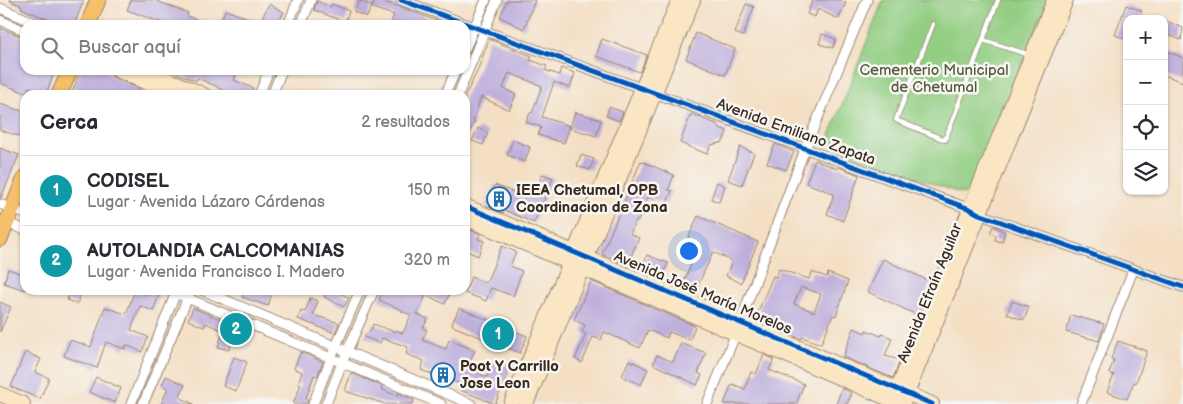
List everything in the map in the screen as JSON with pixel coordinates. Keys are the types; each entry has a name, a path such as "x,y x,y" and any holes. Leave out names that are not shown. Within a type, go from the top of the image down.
{"main road":[{"path":"90,20 98,0"},
{"path":"649,90 679,0"},
{"path":"511,404 578,260 649,90 693,0"},
{"name":"Avenida Efraín Aguilar","path":"899,399 1036,58 1054,0"},
{"name":"Avenida Efraín Aguilar","path":"1036,58 1066,0"},
{"path":"62,90 68,75"},
{"path":"129,75 164,90"},
{"path":"158,75 192,90"},
{"path":"0,239 20,189"},
{"name":"Avenida José María Morelos","path":"470,208 578,260 899,399 932,404"},
{"name":"Avenida José María Morelos","path":"470,220 578,260"},
{"path":"526,404 578,260"},
{"path":"0,394 23,404"}],"street":[{"path":"290,20 298,0"},
{"path":"303,20 311,0"},
{"name":"Avenida Emiliano Zapata","path":"401,0 456,20"},
{"path":"470,38 486,0"},
{"path":"470,65 497,0"},
{"path":"707,404 738,328 805,149 866,0"},
{"path":"0,8 28,20"},
{"path":"0,20 20,29"},
{"name":"Avenida Emiliano Zapata","path":"470,25 974,212 1183,287"},
{"path":"261,90 267,75"},
{"path":"274,90 280,75"},
{"path":"448,90 454,75"},
{"path":"460,90 466,75"},
{"path":"9,214 20,225"},
{"path":"1081,404 1134,270"},
{"path":"131,404 172,295"},
{"path":"143,404 189,295"},
{"path":"191,295 342,363 441,404"},
{"path":"213,295 471,404"},
{"path":"313,404 358,295"},
{"path":"326,404 372,295"}],"lane":[{"path":"933,24 896,120 946,140 998,0"},
{"path":"984,40 1036,58"}],"green space":[{"name":"Cementerio Municipal de Chetumal","path":"883,0 1048,0 972,191 962,194 834,148 829,138"}],"building":[{"path":"9,0 84,0 76,20 49,20 21,8 22,6"},
{"path":"131,0 154,0 188,13 187,16 197,20 154,20 127,10"},
{"path":"375,0 398,6 435,20 392,20 394,15 372,8"},
{"path":"507,0 535,0 524,29 500,17"},
{"path":"813,0 840,0 846,3 838,19 818,9 815,17 807,14"},
{"path":"317,1 331,7 332,4 349,11 346,20 340,20 314,10"},
{"path":"359,1 372,5 367,17 354,12"},
{"path":"269,4 284,12 280,20 261,20"},
{"path":"746,4 754,7 743,36 735,33"},
{"path":"1126,5 1142,11 1140,15 1123,15 1123,38 1115,35"},
{"path":"225,10 254,20 221,20"},
{"path":"1168,22 1183,28 1181,40 1168,35"},
{"path":"0,28 20,36 20,75 53,75 48,90 36,90 29,87 28,90 20,91 0,83"},
{"path":"696,33 735,49 725,75 686,59"},
{"path":"822,34 836,39 833,48 819,44"},
{"path":"489,39 532,56 530,60 547,66 545,70 559,75 561,68 575,73 570,88 554,82 542,117 570,126 564,143 538,135 541,127 526,122 530,113 532,113 542,86 509,73 503,88 516,95 509,110 481,97 473,121 475,121 470,130 470,90 468,90"},
{"path":"602,39 647,55 640,72 596,56"},
{"path":"1168,52 1183,58 1183,82 1168,76"},
{"path":"79,75 111,75 140,89 140,90 73,90"},
{"path":"182,75 236,75 234,80 253,88 252,90 223,90 197,78 196,81"},
{"path":"0,104 20,110 20,136 0,130"},
{"path":"609,107 623,112 619,121 606,116"},
{"path":"575,112 601,120 596,136 570,128"},
{"path":"691,114 719,125 718,127 727,131 723,142 711,145 707,154 680,143"},
{"path":"478,128 488,133 483,145 472,141"},
{"path":"513,140 530,147 525,162 507,155"},
{"path":"775,144 794,152 786,170 767,163"},
{"path":"740,147 754,153 742,185 728,180"},
{"path":"0,148 19,155 1,198 0,198"},
{"path":"581,155 594,159 590,170 577,166"},
{"path":"815,160 859,175 843,221 827,214 834,194 806,183"},
{"path":"641,161 674,175 668,190 672,191 666,205 648,197 638,221 636,220 630,234 639,238 627,265 602,254"},
{"path":"542,174 553,178 534,223 504,210 503,213 486,205 495,185 525,197 527,191 535,194"},
{"path":"717,182 725,186 719,202 711,199"},
{"path":"698,216 758,242 741,283 726,276 732,261 713,252 694,294 681,288 699,246 687,241"},
{"path":"993,226 1005,232 1002,242 995,240 996,235 990,233"},
{"path":"470,230 480,234 478,239 484,241 478,256 470,252"},
{"path":"502,246 516,252 510,266 522,271 513,296 491,288 486,301 470,295 471,277 486,283"},
{"path":"647,255 668,263 662,277 650,271 649,274 640,271"},
{"path":"883,259 931,282 917,315 868,292"},
{"path":"8,269 20,273 20,288 4,283"},
{"path":"779,269 809,279 812,272 827,277 828,273 848,281 836,316 833,315 821,344 802,337 801,339 755,319 773,276 776,277","holes":["801,287 821,294 814,312 794,304"]},
{"path":"591,281 695,326 690,340 669,332 667,338 648,330 640,348 604,332 601,340 593,337 582,363 575,359 586,334 582,332 585,325 574,320"},
{"path":"69,295 80,295 77,304 67,300"},
{"path":"133,295 159,295 153,311 140,306 131,330 148,337 142,352 126,345 125,349 106,342 97,368 64,356 70,340 91,347 105,307 126,314"},
{"path":"243,295 271,295 268,306 242,297"},
{"path":"325,295 343,295 349,298 344,307 324,297"},
{"path":"381,295 426,295 417,314 428,319 423,328 427,330 422,340 446,349 449,340 475,350 467,368 487,377 494,360 511,367 495,404 460,390 462,385 448,379 447,382 436,378 437,376 421,370 424,361 406,354 408,347 382,338 380,343 364,337 373,324 403,333 411,315 379,300"},
{"path":"426,295 449,295 445,304"},
{"path":"310,298 318,301 313,315 339,323 335,333 298,319 301,311 305,312"},
{"path":"1012,301 1029,307 1024,320 1007,314"},
{"path":"0,302 11,307 0,332"},
{"path":"193,308 242,328 239,337 234,335 229,350 218,347 223,331 206,323 204,327 188,320"},
{"path":"459,308 527,336 520,353 455,327 452,324"},
{"path":"1071,315 1104,324 1099,341 1066,332"},
{"path":"854,328 865,333 866,330 892,338 885,356 900,360 893,378 843,357"},
{"path":"1118,341 1147,351 1136,383 1134,382 1127,399 1107,392 1114,375 1109,373 1114,360 1111,359"},
{"path":"681,343 706,353 698,373 702,375 697,385 653,364 657,355 673,362"},
{"path":"25,352 41,359 35,372 49,378 40,399 11,387"},
{"path":"301,352 323,362 317,376 314,375 306,398 308,399 307,404 293,404 301,384 298,383 302,372 294,368"},
{"path":"764,355 774,359 769,370 804,384 796,404 724,404 732,384 745,389 751,372 756,374"},
{"path":"234,357 247,362 236,391 223,386"},
{"path":"629,360 648,369 641,385 622,376"},
{"path":"351,373 382,386 381,389 397,396 398,393 414,400 413,404 385,404 345,391"},
{"path":"166,376 185,385 179,397 194,404 161,404 168,388 162,385"},
{"path":"96,377 121,388 115,403 89,392"},
{"path":"842,388 852,393 847,404 836,404"}],"cycle path":[{"path":"401,0 455,20"},
{"path":"470,25 970,209 979,214 1183,287"},
{"path":"470,208 932,404"}],"place":[{"name":"IEEA Chetumal, OPB Coordinacion de Zona","path":"499,199"},
{"name":"AUTOLANDIA CALCOMANIAS","path":"236,329"},
{"name":"CODISEL","path":"498,334"},
{"name":"Poot Y Carrillo Jose Leon","path":"443,375"}]}
